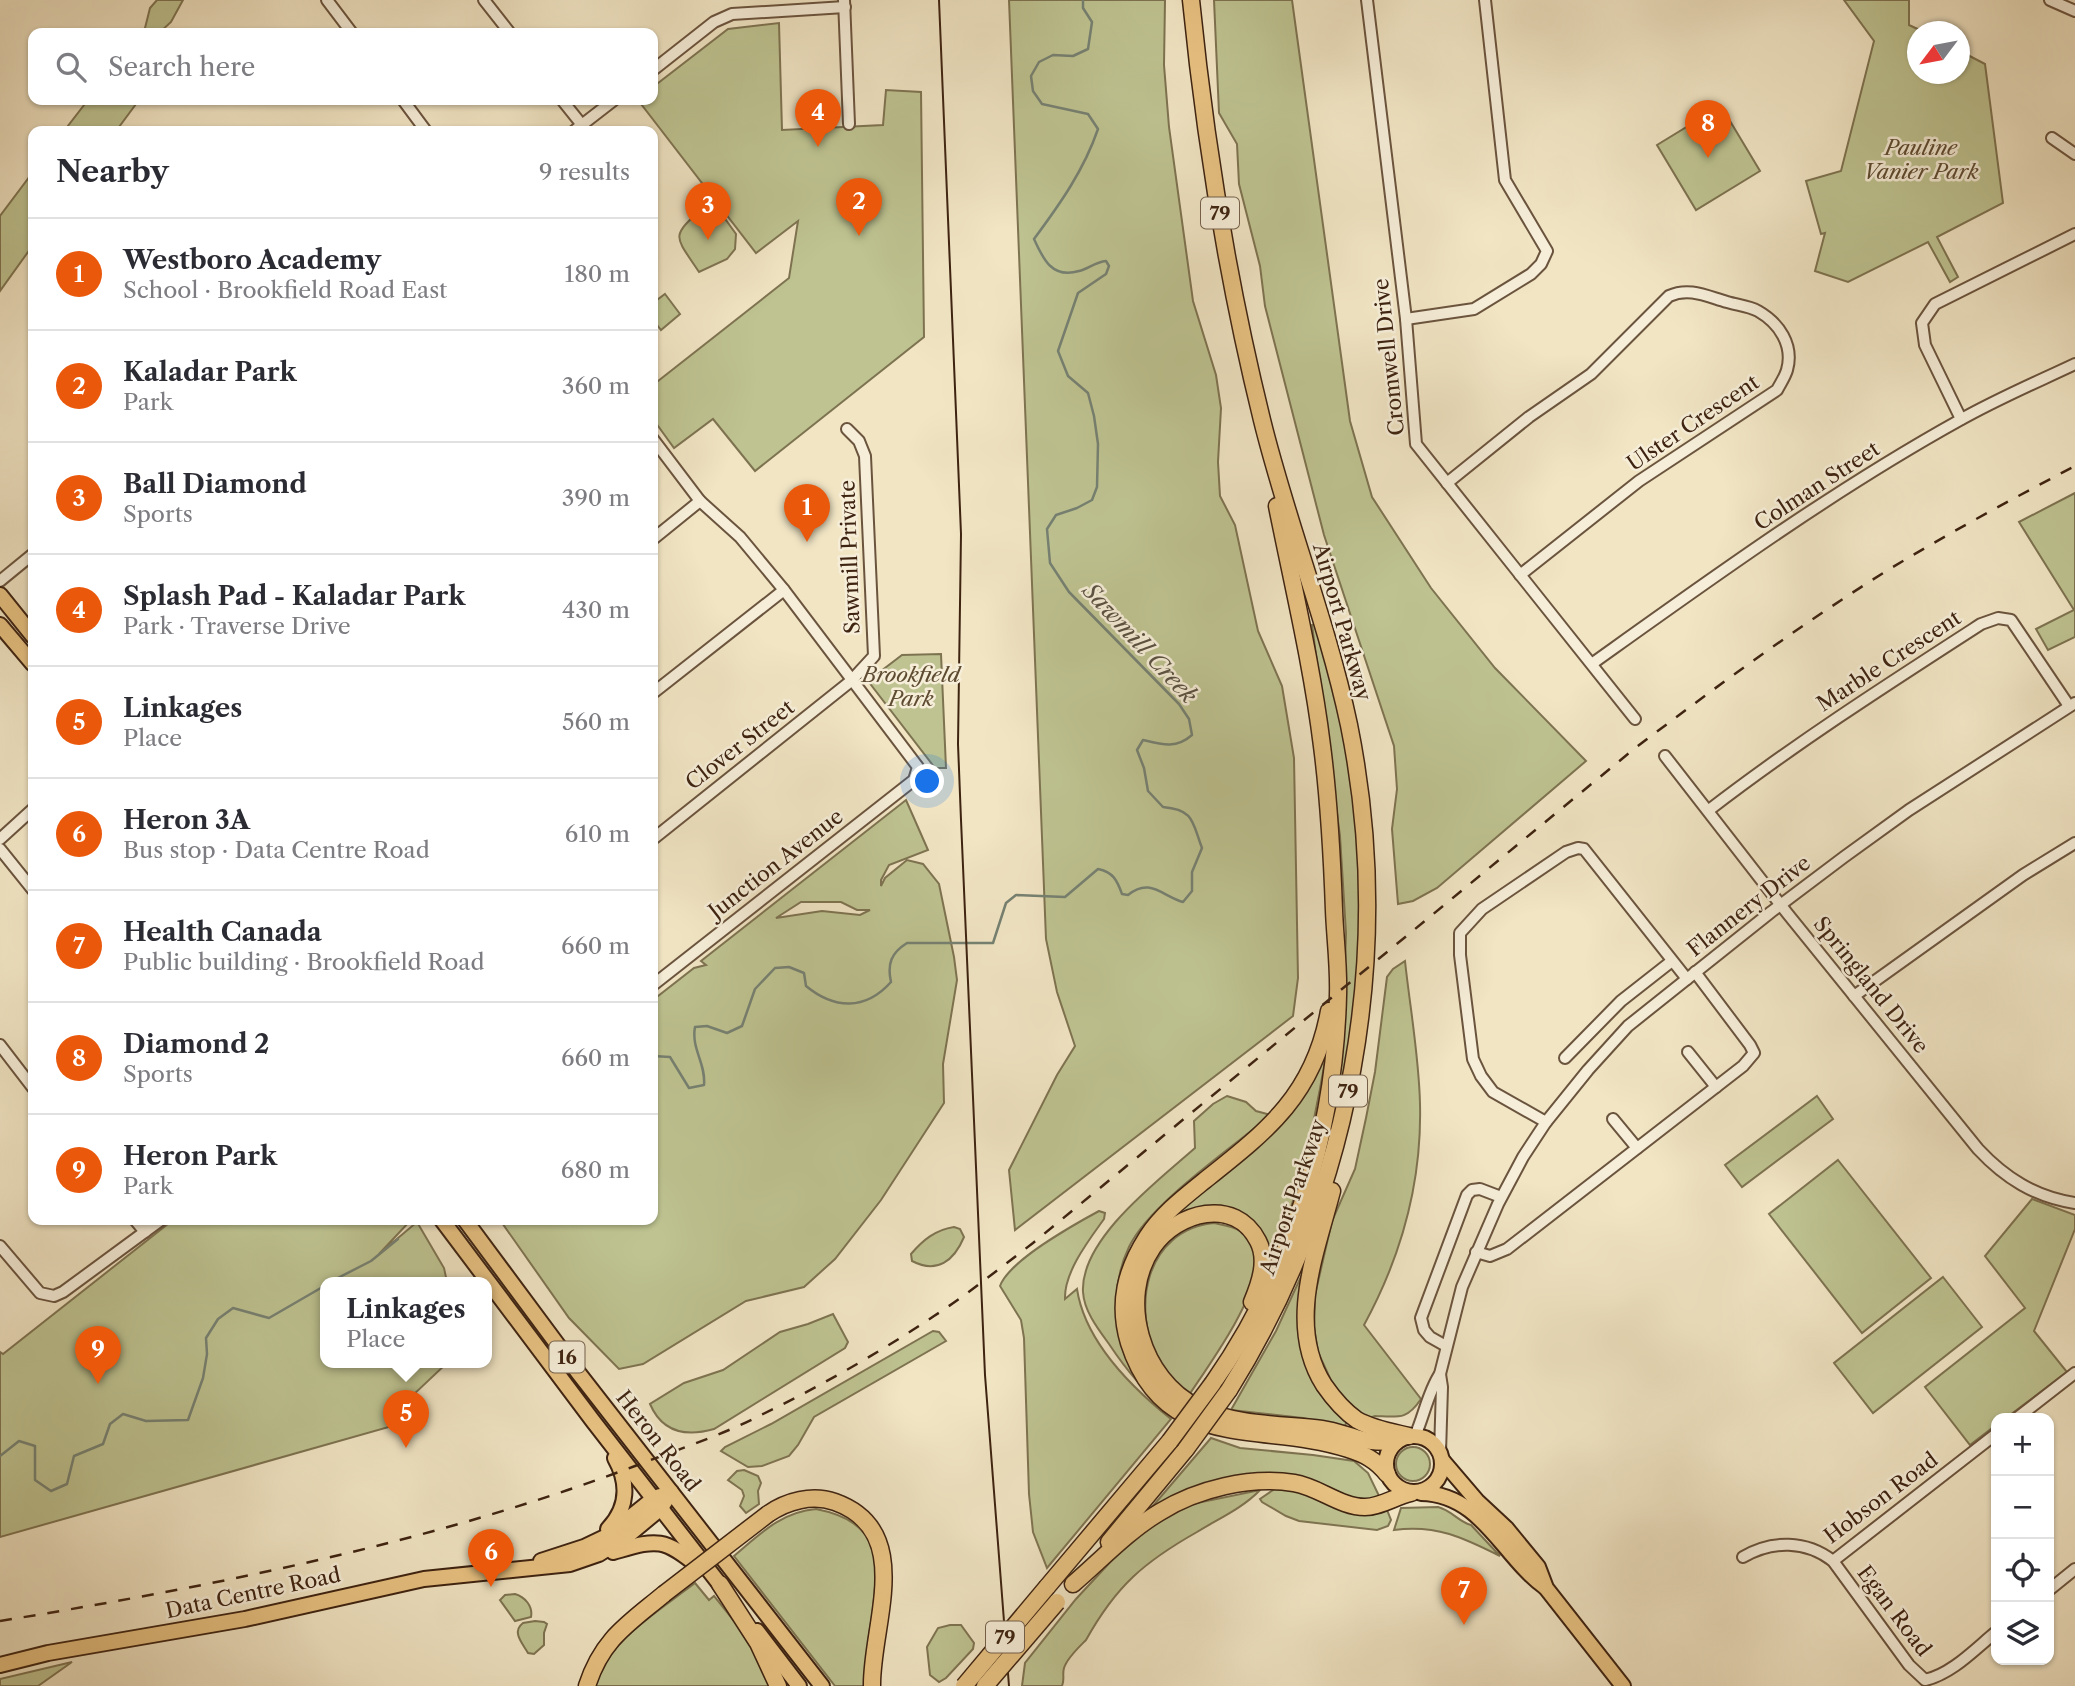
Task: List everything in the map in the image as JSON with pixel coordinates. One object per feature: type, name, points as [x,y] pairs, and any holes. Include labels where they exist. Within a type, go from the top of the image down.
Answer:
[{"type":"highway","name":"Airport Parkway","points":[[964,1686],[1170,1441],[1239,1345],[1269,1288],[1291,1236],[1312,1170],[1335,1045],[1338,997],[1332,835],[1322,745],[1308,653],[1224,241],[1209,148],[1191,0]]},
{"type":"highway","name":"Airport Parkway","points":[[985,1686],[1186,1449],[1229,1390],[1274,1310],[1310,1227],[1339,1132],[1356,1051],[1363,997],[1368,910],[1367,846],[1357,769],[1336,672],[1263,425]]},
{"type":"highway","points":[[1336,956],[1325,1029],[1301,1087],[1268,1128],[1177,1203],[1154,1227],[1126,1279],[1124,1312],[1130,1345],[1140,1367],[1160,1395],[1178,1410],[1216,1428],[1338,1446],[1371,1458],[1387,1474]]},
{"type":"highway","points":[[1356,1051],[1349,1115],[1306,1299],[1306,1335],[1316,1370],[1330,1394],[1345,1410],[1368,1425],[1406,1438]]},
{"type":"highway","points":[[1213,1383],[1253,1299],[1263,1262],[1262,1250],[1253,1232],[1236,1217],[1219,1213],[1199,1214],[1179,1223],[1153,1246],[1144,1265],[1138,1290],[1139,1329],[1149,1358],[1160,1377],[1185,1400],[1222,1418],[1326,1430],[1367,1440],[1406,1438]]},
{"type":"highway","points":[[1073,1584],[1159,1512],[1181,1501],[1217,1489],[1264,1482],[1292,1482],[1366,1507],[1415,1493]]},
{"type":"highway","points":[[587,1686],[595,1662],[626,1626],[768,1514],[798,1500],[830,1500],[860,1516],[875,1534],[882,1553],[884,1575],[872,1686]]},
{"type":"highway","points":[[720,1584],[758,1643],[778,1686]]},
{"type":"main road","points":[[0,595],[28,630]]},
{"type":"main road","points":[[0,625],[28,658]]},
{"type":"main road","name":"Heron Road","points":[[446,1225],[485,1277]]},
{"type":"main road","name":"Heron Road","points":[[469,1225],[534,1314],[822,1686]]},
{"type":"main road","name":"Heron Road","points":[[492,1287],[799,1686]]},
{"type":"main road","points":[[592,1550],[618,1517],[625,1494],[623,1476],[593,1421]]},
{"type":"main road","points":[[1546,1588],[1538,1567],[1506,1528],[1477,1502],[1427,1439],[1406,1438],[1386,1459],[1387,1474],[1396,1487],[1415,1493],[1439,1493],[1459,1502],[1503,1541],[1528,1575],[1546,1588],[1621,1685]]},
{"type":"main road","points":[[1415,1493],[1437,1481],[1441,1456]]},
{"type":"main road","name":"Data Centre Road","points":[[0,1665],[48,1653],[245,1619],[414,1581],[516,1569],[592,1550],[671,1492]]},
{"type":"main road","points":[[592,1550],[661,1543],[683,1553],[720,1584]]},
{"type":"street","points":[[327,0],[348,28]]},
{"type":"street","points":[[484,0],[506,28]]},
{"type":"street","name":"Cromwell Drive","points":[[1367,0],[1405,319],[1416,444],[1635,719]]},
{"type":"street","points":[[1405,319],[1474,309],[1531,274],[1541,264],[1547,251],[1505,180],[1485,0]]},
{"type":"street","points":[[2056,1],[2075,11]]},
{"type":"street","points":[[658,66],[714,22],[732,14],[845,4],[849,124]]},
{"type":"street","points":[[406,105],[422,126]]},
{"type":"street","points":[[565,105],[577,126]]},
{"type":"street","points":[[581,126],[608,105]]},
{"type":"street","points":[[2052,138],[2075,154]]},
{"type":"street","points":[[1961,419],[1925,345],[1922,323],[1935,304],[2075,234]]},
{"type":"street","name":"Ulster Crescent","points":[[1447,483],[1529,417],[1591,374],[1669,296],[1680,291],[1696,292],[1756,310],[1775,323],[1787,346],[1787,369],[1777,390],[1639,481],[1520,575]]},
{"type":"street","name":"Colman Street","points":[[1593,663],[1726,568],[1857,483],[1961,419],[2075,364]]},
{"type":"street","name":"Sawmill Private","points":[[847,429],[859,441],[865,456],[874,656],[851,681]]},
{"type":"street","points":[[658,445],[700,500],[740,537],[784,590],[851,681]]},
{"type":"street","points":[[658,535],[700,500]]},
{"type":"street","points":[[0,581],[28,558]]},
{"type":"street","points":[[658,689],[784,590]]},
{"type":"street","name":"Marble Crescent","points":[[1709,810],[1758,772],[1863,700],[1981,624],[1998,618],[2011,620],[2072,704]]},
{"type":"street","name":"Junction Avenue","points":[[658,979],[914,780],[917,764],[851,681]]},
{"type":"street","name":"Clover Street","points":[[658,835],[851,681]]},
{"type":"street","name":"Flannery Drive","points":[[1441,1456],[1440,1374],[1462,1287],[1501,1198],[1523,1157],[1546,1122],[1588,1070],[1628,1026],[1780,904],[1909,810],[2072,704]]},
{"type":"street","name":"Springland Drive","points":[[1665,756],[1780,904],[1995,1168],[2037,1194],[2075,1203]]},
{"type":"street","points":[[0,839],[28,815]]},
{"type":"street","points":[[1854,996],[2023,875],[2075,843]]},
{"type":"street","points":[[1476,1252],[1490,1256],[1507,1249],[1743,1066],[1754,1054],[1751,1045],[1691,975],[1672,961],[1584,849],[1578,848],[1566,852],[1482,909],[1460,933],[1460,956],[1473,1059],[1480,1076],[1493,1092],[1546,1122]]},
{"type":"street","points":[[0,849],[28,884]]},
{"type":"street","name":"Flannery Drive","points":[[1565,1058],[1621,1001],[1672,961]]},
{"type":"street","points":[[0,1045],[28,1081]]},
{"type":"street","points":[[1688,1052],[1716,1087]]},
{"type":"street","points":[[1613,1119],[1637,1148]]},
{"type":"street","points":[[1446,1346],[1430,1337],[1424,1330],[1421,1318],[1442,1259],[1466,1195],[1472,1190],[1480,1189],[1501,1198]]},
{"type":"street","points":[[139,1225],[145,1232]]},
{"type":"street","points":[[0,1246],[40,1293],[54,1296],[154,1225]]},
{"type":"street","points":[[2023,1413],[2075,1373]]},
{"type":"street","name":"Flannery Drive","points":[[1406,1438],[1425,1414],[1433,1384],[1440,1374]]},
{"type":"street","name":"Hobson Road","points":[[1743,1557],[1774,1545],[1798,1545],[1820,1551],[1833,1561],[1991,1438]]},
{"type":"street","name":"Egan Road","points":[[1833,1561],[1909,1665],[1925,1680],[1951,1668],[1991,1636]]},
{"type":"street","points":[[2054,1586],[2075,1569]]},
{"type":"green space","points":[[157,0],[183,0],[171,22],[164,28],[145,28],[150,8]]},
{"type":"green space","points":[[1009,0],[1165,0],[1164,65],[1169,127],[1193,301],[1216,375],[1221,408],[1218,462],[1220,496],[1235,525],[1258,631],[1282,686],[1294,758],[1298,978],[1293,1016],[1015,1230],[1009,1170],[1057,1075],[1075,1046],[1057,992],[1046,939]]},
{"type":"green space","points":[[1214,0],[1292,0],[1350,421],[1372,497],[1431,588],[1495,668],[1586,761],[1437,888],[1413,901],[1398,904],[1392,829],[1397,789],[1394,746],[1324,535],[1265,306],[1260,266],[1239,184],[1237,144],[1219,113]]},
{"type":"green space","name":"Pauline Vanier Park","points":[[1844,0],[1909,0],[1907,84],[1970,84],[1970,56],[1985,64],[2003,203],[1937,237],[1958,277],[1950,282],[1928,242],[1848,282],[1815,271],[1825,233],[1821,234],[1806,181],[1841,171],[1874,41]]},
{"type":"green space","points":[[779,23],[782,130],[883,125],[886,90],[921,92],[924,337],[755,471],[713,419],[674,448],[658,426],[658,381],[789,278],[798,221],[756,253],[642,105],[658,105],[658,83],[728,29]]},
{"type":"green space","points":[[84,105],[135,105],[120,126],[68,126]]},
{"type":"green space","points":[[1721,106],[1760,171],[1696,210],[1657,145]]},
{"type":"green space","points":[[28,179],[28,252],[0,291],[0,216]]},
{"type":"green space","points":[[704,206],[723,216],[736,234],[735,249],[727,259],[699,272],[684,250],[679,236],[686,224]]},
{"type":"green space","points":[[665,294],[680,314],[661,330],[658,326],[658,299]]},
{"type":"green space","points":[[2075,493],[2075,637],[2048,650],[2036,629],[2074,610],[2019,522]]},
{"type":"green space","points":[[1316,624],[1346,738],[1358,817],[1361,964],[1350,1058],[1318,1187],[1344,995],[1346,933],[1340,836],[1312,625]]},
{"type":"green space","name":"Brookfield Park","points":[[941,654],[946,768],[935,768],[868,681],[902,655]]},
{"type":"green space","points":[[906,800],[928,850],[889,865],[881,880],[881,886],[885,878],[907,860],[923,864],[939,884],[957,980],[943,1064],[944,1103],[881,1200],[835,1259],[804,1287],[746,1301],[643,1364],[619,1369],[569,1318],[504,1225],[658,1225],[658,996],[694,968],[706,965],[701,961]],"holes":[[[801,902],[841,902],[857,910],[870,910],[860,915],[822,911],[776,918]]]},
{"type":"green space","points":[[1405,961],[1419,1086],[1420,1133],[1417,1162],[1399,1246],[1364,1325],[1421,1399],[1407,1414],[1396,1417],[1375,1416],[1371,1421],[1351,1409],[1334,1387],[1318,1352],[1314,1327],[1315,1295],[1332,1221],[1355,1169],[1375,1072],[1387,977]]},
{"type":"green space","points":[[1322,1060],[1325,1061],[1304,1163],[1271,1263],[1224,1209],[1155,1231],[1189,1200]]},
{"type":"green space","points":[[1227,1096],[1246,1102],[1256,1111],[1271,1115],[1193,1177],[1154,1213],[1129,1247],[1120,1272],[1116,1312],[1124,1352],[1137,1374],[1165,1408],[1134,1378],[1092,1320],[1084,1299],[1085,1272],[1094,1252],[1124,1212],[1195,1148],[1194,1121]]},
{"type":"green space","points":[[1817,1096],[1833,1119],[1742,1187],[1725,1165]]},
{"type":"green space","points":[[1838,1160],[1931,1278],[1862,1333],[1769,1214]]},
{"type":"green space","points":[[2032,1199],[2075,1215],[2075,1229],[2034,1331],[2067,1372],[2013,1413],[1991,1413],[1991,1429],[1970,1445],[1925,1387],[2025,1308],[1985,1256]]},
{"type":"green space","points":[[1099,1211],[1105,1213],[1104,1219],[1073,1267],[1065,1299],[1077,1289],[1089,1327],[1112,1362],[1141,1393],[1171,1419],[1047,1568],[1033,1532],[1029,1494],[1024,1338],[1021,1320],[1000,1286],[1006,1276],[1029,1255]]},
{"type":"green space","points":[[1214,1223],[1234,1228],[1244,1234],[1256,1255],[1257,1264],[1240,1314],[1189,1395],[1160,1363],[1146,1320],[1146,1297],[1150,1276],[1159,1256],[1172,1240],[1191,1229]]},
{"type":"green space","points":[[167,1225],[406,1225],[379,1254],[413,1225],[419,1225],[444,1268],[446,1277],[320,1277],[320,1368],[442,1368],[413,1395],[396,1425],[0,1537],[0,1352],[3,1354]]},
{"type":"green space","points":[[954,1227],[960,1229],[964,1237],[950,1259],[929,1266],[912,1261],[911,1254],[925,1240],[935,1233]]},
{"type":"green space","points":[[1305,1268],[1299,1330],[1348,1419],[1344,1428],[1303,1418],[1231,1410],[1276,1331]]},
{"type":"green space","points":[[1943,1277],[1982,1327],[1873,1413],[1834,1363]]},
{"type":"green space","points":[[833,1314],[848,1342],[845,1348],[714,1429],[694,1432],[676,1430],[661,1421],[650,1404],[684,1383],[723,1370],[780,1332]]},
{"type":"green space","points":[[933,1331],[939,1332],[946,1341],[814,1417],[789,1456],[762,1466],[748,1467],[721,1451],[725,1447],[771,1424]]},
{"type":"green space","points":[[1211,1438],[1240,1448],[1354,1461],[1368,1473],[1381,1500],[1359,1502],[1292,1477],[1155,1510],[1152,1507]]},
{"type":"green space","points":[[1413,1447],[1425,1452],[1430,1464],[1425,1476],[1413,1481],[1401,1476],[1396,1464],[1401,1452]]},
{"type":"green space","points":[[744,1470],[758,1476],[761,1483],[758,1491],[759,1504],[746,1513],[740,1506],[744,1496],[742,1490],[728,1480],[737,1471]]},
{"type":"green space","points":[[1276,1488],[1305,1493],[1361,1515],[1387,1510],[1391,1520],[1388,1526],[1377,1530],[1299,1521],[1262,1502],[1260,1499]]},
{"type":"green space","points":[[1260,1490],[1238,1508],[1178,1543],[1133,1577],[1120,1590],[1086,1640],[1068,1660],[1062,1686],[1022,1686],[1025,1663],[1076,1599],[1137,1537],[1163,1518],[1192,1504]]},
{"type":"green space","points":[[1438,1507],[1471,1525],[1500,1556],[1462,1538],[1437,1531],[1394,1530],[1401,1508]]},
{"type":"green space","points":[[816,1509],[854,1523],[865,1534],[871,1546],[875,1577],[865,1686],[835,1686],[734,1556],[782,1519]]},
{"type":"green space","points":[[695,1583],[709,1600],[714,1596],[753,1645],[770,1686],[592,1686],[611,1654],[636,1628]]},
{"type":"green space","points":[[515,1594],[528,1602],[531,1617],[515,1621],[500,1600],[505,1595]]},
{"type":"green space","points":[[535,1621],[547,1624],[544,1645],[534,1654],[528,1653],[519,1638],[518,1630],[523,1623]]},
{"type":"green space","points":[[961,1625],[974,1643],[973,1649],[939,1682],[930,1675],[927,1647],[938,1628]]},
{"type":"green space","points":[[72,1662],[38,1686],[0,1686],[0,1679]]},
{"type":"waterway","name":"Sawmill Creek","points":[[658,1056],[670,1057],[689,1088],[704,1085],[695,1042],[695,1027],[707,1026],[727,1033],[742,1026],[755,989],[775,968],[789,967],[804,973],[806,986],[827,999],[849,1004],[860,1002],[871,998],[891,982],[891,960],[907,943],[993,943],[1006,903],[1016,895],[1065,897],[1098,869],[1114,877],[1122,894],[1128,895],[1136,890],[1150,888],[1183,902],[1192,891],[1192,872],[1202,848],[1194,824],[1187,814],[1163,807],[1148,791],[1137,750],[1143,740],[1169,745],[1186,739],[1192,735],[1189,719],[1179,704],[1069,592],[1050,563],[1047,529],[1056,515],[1092,500],[1097,487],[1098,444],[1088,393],[1068,376],[1058,351],[1078,293],[1106,274],[1109,266],[1106,261],[1070,273],[1055,270],[1045,260],[1034,239],[1078,173],[1098,129],[1088,114],[1042,104],[1033,91],[1031,76],[1039,62],[1053,55],[1073,56],[1088,49],[1092,22],[1083,8],[1083,0]]},
{"type":"waterway","name":"Sawmill Creek","points":[[340,1277],[371,1261],[398,1239]]},
{"type":"waterway","name":"Sawmill Creek","points":[[0,1456],[19,1441],[35,1446],[35,1480],[51,1491],[67,1484],[74,1456],[103,1444],[110,1424],[123,1414],[146,1421],[188,1420],[203,1378],[207,1354],[206,1338],[218,1319],[233,1308],[269,1318],[320,1288]]},
{"type":"tram line","points":[[939,0],[961,534],[958,744],[961,820],[985,1375],[1009,1686]]},
{"type":"railway","points":[[0,1621],[242,1577],[401,1540],[480,1518],[635,1466],[713,1436],[759,1416],[826,1381],[947,1308],[1033,1243],[1634,749],[1728,679],[1888,570],[2075,466]]},
{"type":"place","name":"Splash Pad - Kaladar Park","points":[[818,147]]},
{"type":"place","name":"Diamond 2","points":[[1708,158]]},
{"type":"place","name":"Kaladar Park","points":[[859,236]]},
{"type":"place","name":"Ball Diamond","points":[[708,240]]},
{"type":"place","name":"Westboro Academy","points":[[807,542]]},
{"type":"place","name":"Heron Park","points":[[98,1384]]},
{"type":"place","name":"Linkages","points":[[406,1448]]},
{"type":"place","name":"Heron 3A","points":[[491,1587]]},
{"type":"place","name":"Health Canada","points":[[1464,1625]]}]
